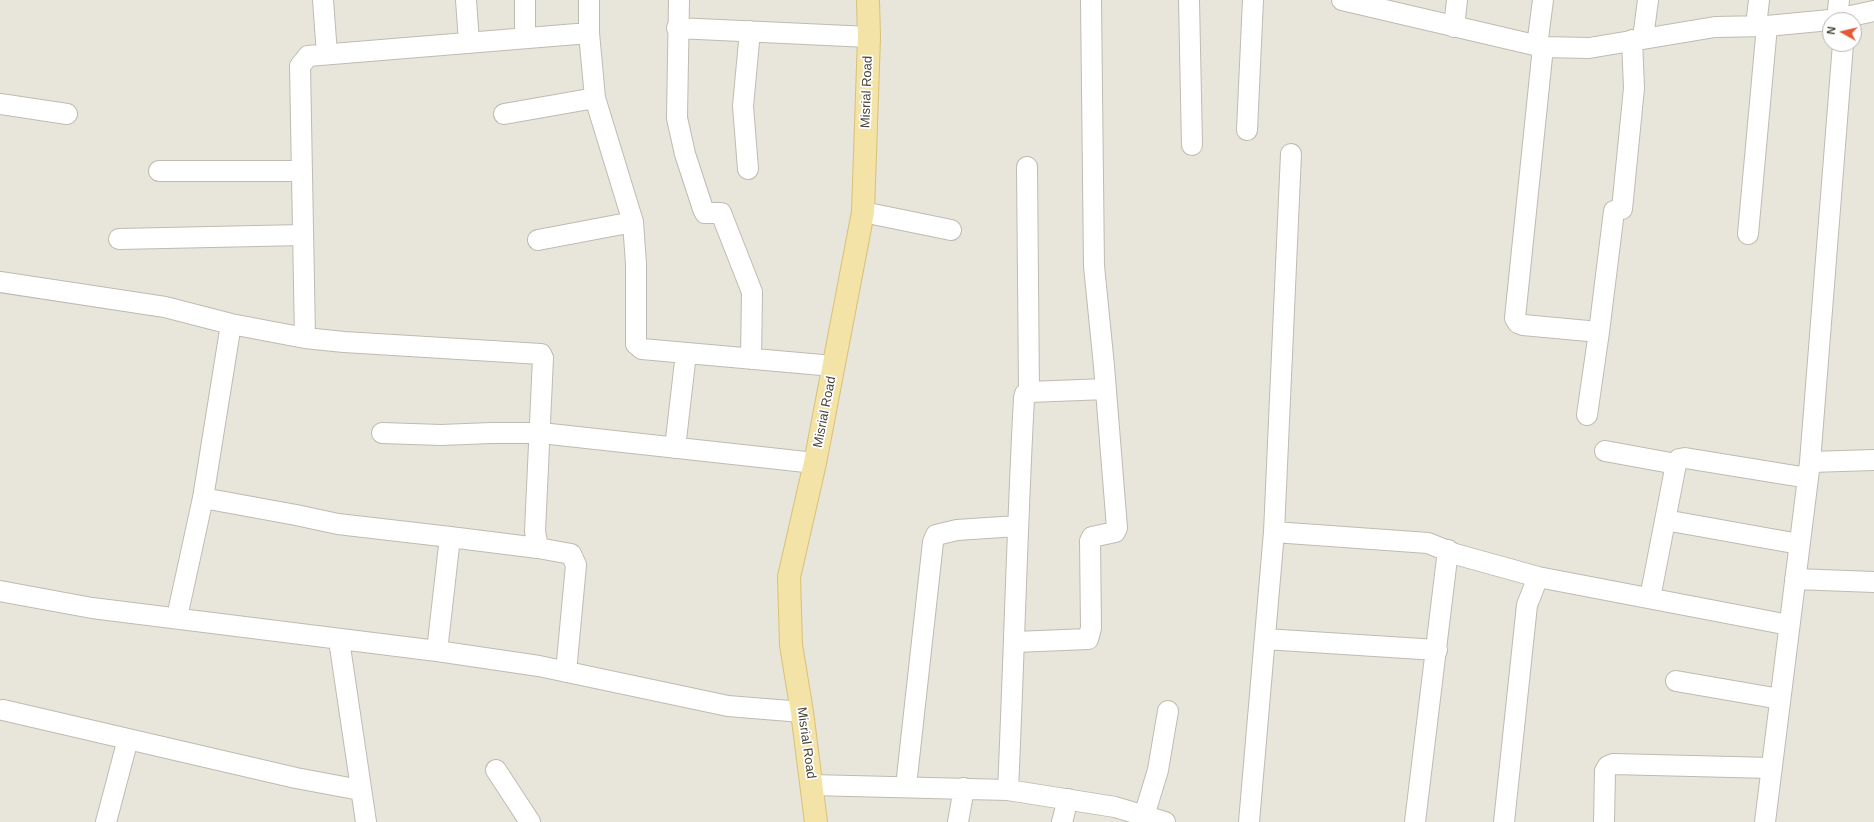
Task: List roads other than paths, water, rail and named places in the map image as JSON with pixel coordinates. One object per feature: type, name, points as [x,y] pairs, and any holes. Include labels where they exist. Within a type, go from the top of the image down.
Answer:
[{"type":"main road","name":"Misrial Road","points":[[816,822],[802,712],[791,645],[789,577],[815,462],[864,212],[869,37],[868,0]]},
{"type":"street","points":[[323,0],[327,54]]},
{"type":"street","points":[[466,0],[469,42]]},
{"type":"street","points":[[524,37],[525,0]]},
{"type":"street","points":[[589,0],[589,33],[595,98],[633,222],[636,264],[636,344],[642,349],[833,366]]},
{"type":"street","points":[[679,0],[677,118],[686,154],[703,209],[705,213],[709,214],[721,213],[724,218],[752,292],[751,359]]},
{"type":"street","points":[[1014,642],[1087,640],[1089,636],[1090,541],[1092,538],[1115,532],[1117,528],[1094,266],[1091,0]]},
{"type":"street","points":[[1189,0],[1192,145]]},
{"type":"street","points":[[1247,130],[1253,0]]},
{"type":"street","points":[[1342,0],[1382,4],[1454,27],[1540,47],[1589,48],[1715,27],[1761,26],[1822,18]]},
{"type":"street","points":[[1454,27],[1458,0]]},
{"type":"street","points":[[1543,0],[1515,318],[1518,323],[1523,325],[1599,332]]},
{"type":"street","points":[[1587,416],[1618,210],[1634,88],[1638,39],[1648,0]]},
{"type":"street","points":[[1748,234],[1761,26],[1759,0]]},
{"type":"street","points":[[1862,13],[1874,11]]},
{"type":"street","points":[[678,28],[869,37]]},
{"type":"street","points":[[748,169],[743,106],[750,32]]},
{"type":"street","points":[[304,338],[300,66],[308,56],[524,37],[589,33]]},
{"type":"street","points":[[1765,822],[1809,470],[1842,52]]},
{"type":"street","points":[[504,114],[595,98]]},
{"type":"street","points":[[0,104],[66,114]]},
{"type":"street","points":[[1249,822],[1274,532],[1291,154]]},
{"type":"street","points":[[1008,790],[1017,526],[1024,398],[1029,392],[1027,167]]},
{"type":"street","points":[[159,171],[302,171]]},
{"type":"street","points":[[864,212],[951,230]]},
{"type":"street","points":[[538,240],[633,222]]},
{"type":"street","points":[[119,238],[303,235]]},
{"type":"street","points":[[0,282],[78,292],[165,307],[231,324],[304,338],[344,342],[541,354],[543,358],[541,433],[535,531],[538,548]]},
{"type":"street","points":[[177,617],[204,498],[231,324]]},
{"type":"street","points":[[675,448],[686,353]]},
{"type":"street","points":[[1029,392],[1106,389]]},
{"type":"street","points":[[382,433],[441,435],[541,433],[815,462]]},
{"type":"street","points":[[1605,451],[1676,464]]},
{"type":"street","points":[[1650,598],[1676,464],[1679,459],[1685,458],[1809,470],[1874,460]]},
{"type":"street","points":[[204,498],[296,514],[338,524],[538,548],[571,554],[576,565],[566,672]]},
{"type":"street","points":[[1665,520],[1799,544]]},
{"type":"street","points":[[906,786],[933,542],[936,535],[957,530],[1017,526]]},
{"type":"street","points":[[1274,532],[1428,543],[1455,554],[1538,577],[1789,625]]},
{"type":"street","points":[[437,651],[450,537]]},
{"type":"street","points":[[1415,822],[1448,550]]},
{"type":"street","points":[[1504,822],[1527,605],[1538,577]]},
{"type":"street","points":[[1795,579],[1874,582]]},
{"type":"street","points":[[0,591],[92,608],[177,617],[339,640],[437,651],[566,672],[728,706],[802,712]]},
{"type":"street","points":[[1265,639],[1436,650]]},
{"type":"street","points":[[339,640],[360,790],[366,822]]},
{"type":"street","points":[[1676,681],[1780,699]]},
{"type":"street","points":[[3,710],[296,778],[360,790]]},
{"type":"street","points":[[1134,816],[1158,770],[1168,711]]},
{"type":"street","points":[[106,822],[128,739]]},
{"type":"street","points":[[1604,822],[1605,771],[1608,766],[1613,764],[1772,768]]},
{"type":"street","points":[[496,770],[530,822]]},
{"type":"street","points":[[812,785],[906,786],[1008,790],[1115,807],[1134,816],[1165,822]]},
{"type":"street","points":[[958,822],[964,788]]},
{"type":"street","points":[[1062,822],[1068,799]]}]
